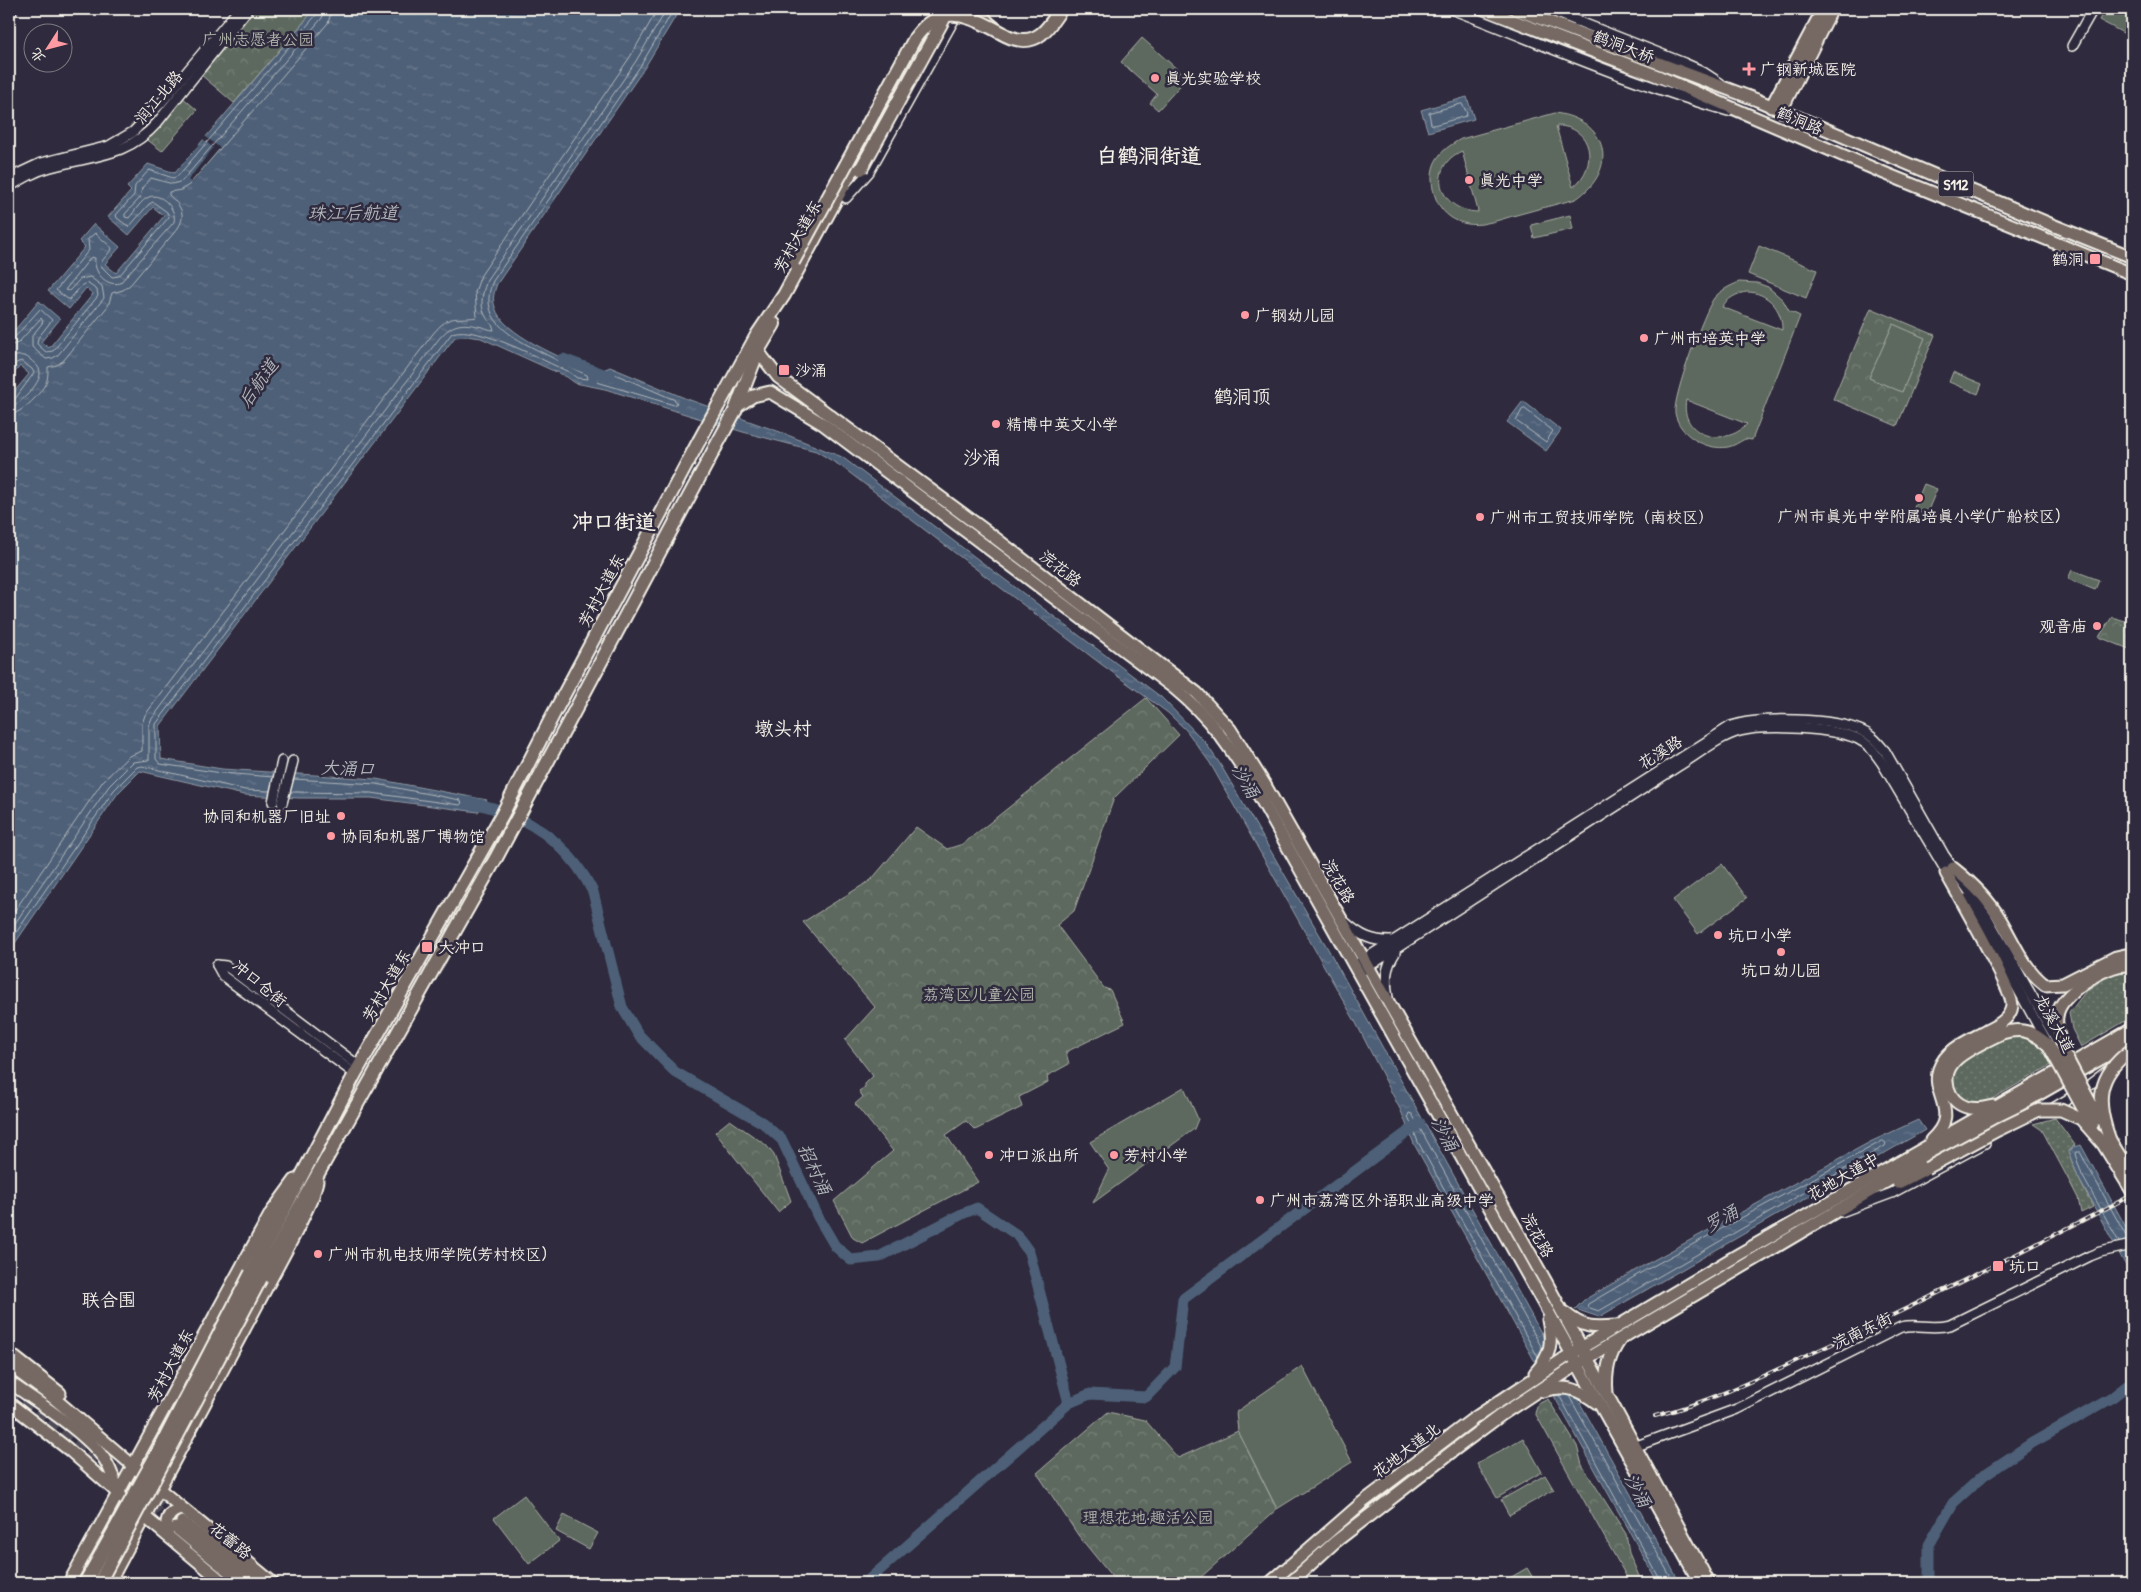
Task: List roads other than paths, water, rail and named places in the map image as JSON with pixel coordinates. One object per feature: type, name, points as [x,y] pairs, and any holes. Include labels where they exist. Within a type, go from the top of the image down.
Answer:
[{"type":"highway","name":"芳村大道东","points":[[99,1583],[256,1275],[306,1167],[357,1070],[504,812],[556,709],[699,441],[757,335],[793,278],[939,9]]},
{"type":"highway","name":"芳村大道东","points":[[85,1583],[256,1275],[318,1174],[517,818],[737,409],[758,351],[846,198],[949,9]]},
{"type":"highway","points":[[977,9],[985,19],[1004,34]]},
{"type":"highway","points":[[757,335],[793,262],[915,38],[925,26],[937,17],[956,13],[970,16],[1004,34],[1022,40],[1036,37],[1061,9]]},
{"type":"main road","name":"鹤洞大桥","points":[[1483,9],[1531,21],[1735,93]]},
{"type":"main road","name":"鹤洞大桥","points":[[1515,9],[1531,21],[1752,117]]},
{"type":"main road","points":[[1776,109],[1823,9]]},
{"type":"main road","points":[[1776,109],[1832,9]]},
{"type":"main road","name":"鹤洞路","points":[[1735,93],[2132,257]]},
{"type":"main road","name":"鹤洞路","points":[[1752,117],[2132,274]]},
{"type":"main road","name":"浣花路","points":[[758,351],[774,372],[796,390],[984,529],[1197,693],[1230,728],[1246,752],[1367,963],[1563,1312],[1571,1331]]},
{"type":"main road","points":[[789,403],[786,395],[792,389],[796,390]]},
{"type":"main road","name":"浣花路","points":[[737,409],[753,396],[769,392],[824,424],[1193,704],[1212,723],[1236,756],[1543,1302],[1551,1321]]},
{"type":"main road","points":[[1950,871],[1974,884],[2000,917],[2028,969],[2045,985],[2056,986],[2071,981],[2116,957],[2132,956]]},
{"type":"main road","points":[[1950,871],[2013,1004],[2010,1014],[2001,1023],[1960,1046],[1947,1056],[1938,1073],[1947,1098],[1960,1104],[1973,1108],[1989,1107],[2007,1102]]},
{"type":"main road","points":[[2064,1053],[2056,1023],[2058,1009],[2070,993],[2113,966],[2121,964],[2132,966]]},
{"type":"main road","points":[[1924,1147],[1937,1135],[1944,1122],[1947,1074],[1953,1062],[2002,1032],[2023,1030],[2038,1036],[2050,1046]]},
{"type":"main road","points":[[2107,1142],[2100,1102],[2103,1085],[2131,1040]]},
{"type":"main road","name":"花地大道中","points":[[1582,1362],[1620,1331],[1924,1147],[2007,1102],[2131,1040]]},
{"type":"main road","name":"花地大道中","points":[[1576,1351],[1620,1331],[1818,1224],[1913,1166],[2131,1040]]},
{"type":"main road","name":"龙溪大道","points":[[2050,1046],[2107,1142],[2132,1176]]},
{"type":"main road","name":"龙溪大道","points":[[2064,1053],[2132,1191]]},
{"type":"main road","points":[[1818,1224],[2039,1110],[2061,1110],[2081,1119],[2107,1142]]},
{"type":"main road","name":"芳村大道东","points":[[69,1583],[271,1213],[306,1167]]},
{"type":"main road","name":"芳村大道东","points":[[109,1583],[305,1214],[318,1174]]},
{"type":"main road","points":[[1528,1382],[1544,1362],[1550,1349],[1552,1338],[1551,1321],[1571,1331],[1587,1326],[1620,1331],[1610,1354],[1599,1403]]},
{"type":"main road","points":[[1571,1331],[1576,1351],[1599,1403],[1700,1583]]},
{"type":"main road","name":"花地大道北","points":[[1270,1583],[1348,1514],[1473,1419],[1576,1351]]},
{"type":"main road","points":[[9,1352],[87,1416],[112,1448]]},
{"type":"main road","points":[[1582,1362],[1599,1403],[1634,1447],[1709,1583]]},
{"type":"main road","name":"花地大道北","points":[[1290,1583],[1362,1521],[1454,1450],[1582,1362]]},
{"type":"main road","points":[[9,1365],[40,1387],[182,1509],[273,1583]]},
{"type":"main road","points":[[9,1382],[62,1420],[100,1453],[109,1467],[117,1493]]},
{"type":"main road","points":[[1535,1393],[1557,1387],[1574,1389],[1599,1403]]},
{"type":"main road","points":[[9,1402],[68,1449],[145,1517],[176,1529],[224,1583]]},
{"type":"main road","points":[[9,1411],[65,1453],[111,1492],[117,1493]]},
{"type":"main road","points":[[162,1414],[190,1429]]},
{"type":"main road","points":[[176,1529],[166,1526],[167,1518],[176,1510],[182,1509]]},
{"type":"main road","name":"花蕾路","points":[[176,1529],[243,1583]]},
{"type":"main road","name":"花蕾路","points":[[176,1529],[258,1583]]},
{"type":"street","points":[[9,14],[13,9]]},
{"type":"street","name":"润江北路","points":[[9,178],[41,163],[109,146],[133,132],[164,98],[238,9]]},
{"type":"street","name":"润江北路","points":[[9,187],[43,170],[113,153],[141,139],[162,117],[248,9]]},
{"type":"street","name":"芳村大道东","points":[[928,30],[933,9]]},
{"type":"street","name":"芳村大道东","points":[[846,198],[869,172],[960,9]]},
{"type":"street","name":"鹤洞路","points":[[1451,9],[1681,97],[1752,117]]},
{"type":"street","name":"鹤洞路","points":[[1547,9],[1684,62],[1735,93]]},
{"type":"street","points":[[2072,46],[2092,9]]},
{"type":"street","name":"花溪路","points":[[1356,969],[1396,945],[1719,732],[1736,724],[1756,720],[1807,721],[1856,728],[1876,740],[1892,762],[1950,871]]},
{"type":"street","points":[[282,761],[278,802],[293,761]]},
{"type":"street","name":"龙溪大道","points":[[1950,871],[1978,902],[2050,1046]]},
{"type":"street","points":[[1342,920],[1361,935],[1396,945],[1386,968],[1386,986],[1389,1003]]},
{"type":"street","name":"龙溪大道","points":[[2005,956],[2064,1053]]},
{"type":"street","name":"冲口仓街","points":[[217,965],[226,966],[357,1070],[223,976],[217,965]]},
{"type":"street","points":[[1839,1213],[1892,1193],[2080,1092],[2131,1040]]},
{"type":"street","name":"浣南东街","points":[[1634,1447],[1727,1413],[1901,1327],[1908,1325],[1938,1328],[1950,1325],[2090,1256],[2110,1249],[2132,1245]]},
{"type":"water","name":"珠江后航道","points":[[315,9],[680,9],[645,67],[497,284],[494,301],[500,317],[521,336],[587,370],[596,373],[610,367],[687,399],[780,432],[842,457],[1161,697],[1205,742],[1220,764],[1328,949],[1680,1583],[1658,1583],[1414,1144],[1401,1111],[1356,1023],[1210,763],[1186,730],[1168,713],[842,467],[816,451],[743,432],[605,389],[575,383],[567,377],[481,338],[455,337],[160,726],[161,759],[222,769],[376,779],[487,800],[478,812],[371,798],[299,798],[244,795],[140,771],[118,793],[9,952],[9,398],[29,374],[20,366],[9,380],[9,337],[39,301],[60,319],[41,342],[49,348],[93,294],[86,288],[69,309],[48,291],[85,247],[79,241],[94,224],[120,247],[105,264],[116,273],[164,216],[153,207],[129,235],[108,217],[131,191],[127,187],[148,164],[175,173]]},
{"type":"water","points":[[1467,97],[1474,119],[1428,132],[1421,110]]},
{"type":"water","points":[[1523,401],[1561,430],[1546,451],[1507,422]]},
{"type":"water","points":[[1918,1120],[1925,1130],[1599,1317],[1575,1309],[1584,1300],[1641,1267],[1870,1142]]},
{"type":"water","points":[[2081,1145],[2132,1238],[2132,1277],[2078,1177],[2068,1151],[2073,1147]]},
{"type":"waterway","name":"沙涌","points":[[563,359],[611,377]]},
{"type":"waterway","name":"招村涌","points":[[469,802],[489,807],[526,822],[542,832],[571,858],[593,892],[622,1007],[638,1034],[675,1072],[763,1123],[782,1140],[818,1217],[835,1246],[851,1260],[879,1257],[977,1208],[1017,1235],[1029,1252],[1069,1403]]},
{"type":"waterway","points":[[865,1583],[1069,1403],[1090,1394],[1146,1397],[1175,1367],[1183,1299],[1420,1123]]},
{"type":"waterway","points":[[1929,1583],[1929,1545],[1953,1503],[1984,1475],[2032,1443],[2110,1399],[2132,1382]]},
{"type":"tunnel","points":[[9,1392],[70,1438],[174,1526]]},
{"type":"tunnel","points":[[103,1455],[182,1522]]},
{"type":"railway","points":[[1655,1416],[1700,1402],[1787,1365],[1944,1290],[2132,1195]]},
{"type":"place","name":"广钢新城医院","points":[[1749,69]]},
{"type":"place","name":"真光实验学校","points":[[1155,78]]},
{"type":"place","name":"真光中学","points":[[1469,180]]},
{"type":"place","name":"鹤洞","points":[[2095,259]]},
{"type":"place","name":"广钢幼儿园","points":[[1245,315]]},
{"type":"place","name":"广州市培英中学","points":[[1644,338]]},
{"type":"place","name":"沙涌","points":[[784,370]]},
{"type":"place","name":"精博中英文小学","points":[[996,424]]},
{"type":"place","name":"广州市真光中学附属培真小学(广船校区)","points":[[1919,498]]},
{"type":"place","name":"广州市工贸技师学院（南校区）","points":[[1480,517]]},
{"type":"place","name":"观音庙","points":[[2097,626]]},
{"type":"place","name":"协同和机器厂旧址","points":[[341,816]]},
{"type":"place","name":"协同和机器厂博物馆","points":[[331,836]]},
{"type":"place","name":"坑口小学","points":[[1718,935]]},
{"type":"place","name":"大冲口","points":[[427,947]]},
{"type":"place","name":"坑口幼儿园","points":[[1781,952]]},
{"type":"place","name":"冲口派出所","points":[[989,1155]]},
{"type":"place","name":"芳村小学","points":[[1114,1155]]},
{"type":"place","name":"广州市荔湾区外语职业高级中学","points":[[1260,1200]]},
{"type":"place","name":"广州市机电技师学院(芳村校区)","points":[[318,1254]]},
{"type":"place","name":"坑口","points":[[1998,1266]]},
{"type":"district","name":"白鹤洞街道","points":[[1149,155]]},
{"type":"district","name":"鹤洞顶","points":[[1242,396]]},
{"type":"district","name":"沙涌","points":[[982,457]]},
{"type":"district","name":"冲口街道","points":[[614,521]]},
{"type":"district","name":"墩头村","points":[[783,728]]},
{"type":"district","name":"联合围","points":[[109,1299]]},
{"type":"park label","name":"广州志愿者公园","points":[[258,39]]},
{"type":"park label","name":"荔湾区儿童公园","points":[[979,994]]},
{"type":"park label","name":"理想花地·趣活公园","points":[[1148,1517]]},
{"type":"water label","name":"后航道","points":[[258,383]]},
{"type":"water label","name":"大涌口","points":[[348,768]]},
{"type":"water label","name":"罗涌","points":[[1721,1218]]}]
